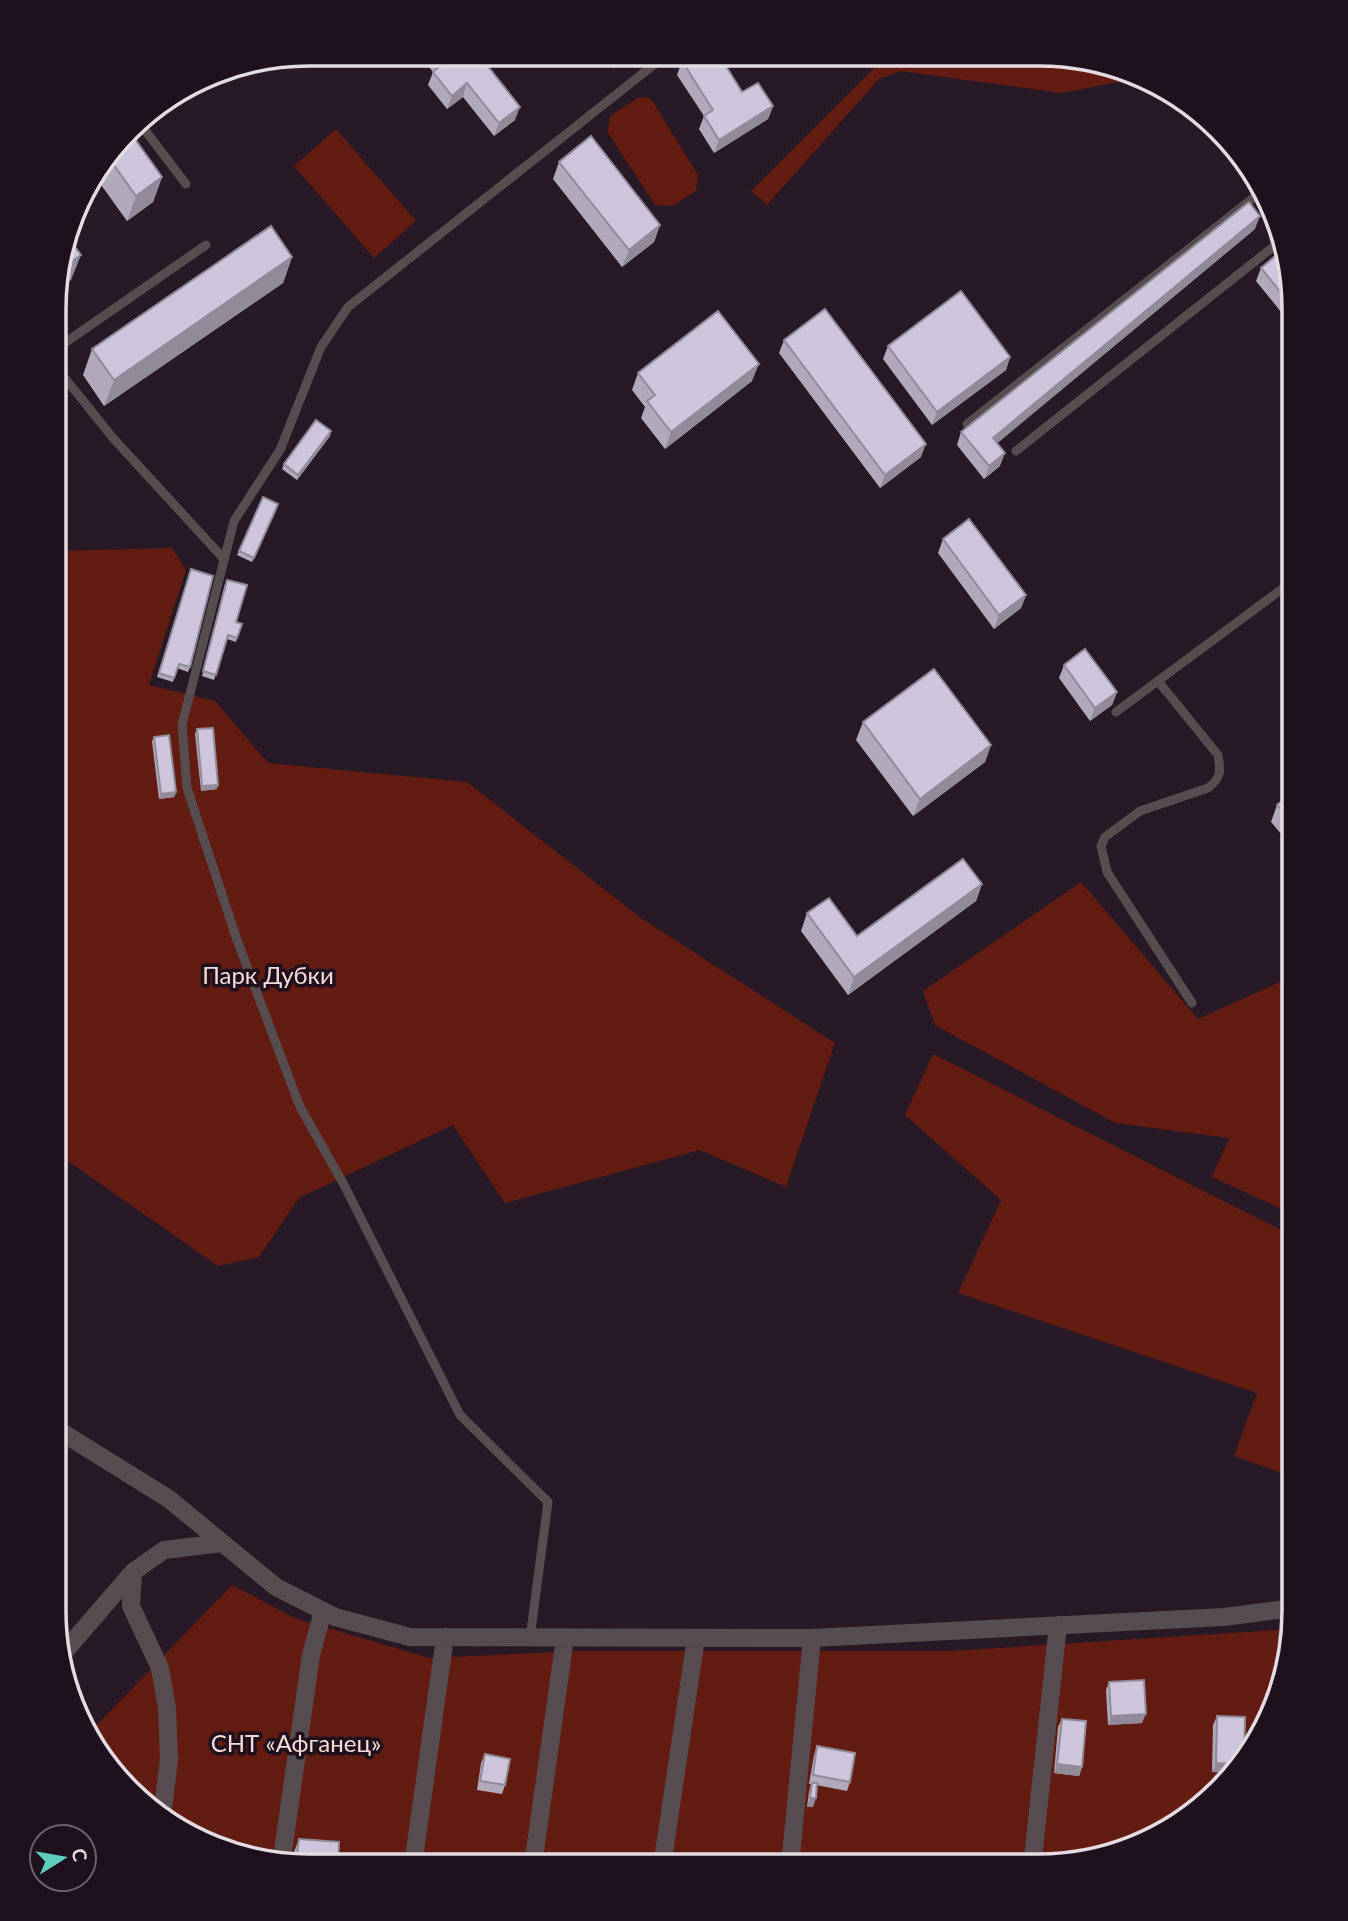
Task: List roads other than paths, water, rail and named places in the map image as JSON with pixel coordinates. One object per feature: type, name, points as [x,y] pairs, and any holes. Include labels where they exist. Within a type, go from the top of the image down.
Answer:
[{"type":"street","points":[[66,1435],[169,1499],[276,1587],[323,1611],[410,1637],[811,1638],[1224,1617],[1281,1609]]},
{"type":"street","points":[[69,1646],[133,1572],[163,1550],[222,1543]]},
{"type":"street","points":[[133,1572],[131,1606],[160,1668],[167,1709],[169,1759],[163,1805]]},
{"type":"street","points":[[283,1852],[311,1655],[323,1611]]},
{"type":"street","points":[[1033,1854],[1058,1625]]},
{"type":"street","points":[[415,1854],[445,1637]]},
{"type":"street","points":[[535,1854],[565,1638]]},
{"type":"street","points":[[664,1854],[696,1638]]},
{"type":"street","points":[[791,1854],[811,1638]]},
{"type":"lane","points":[[530,1638],[548,1502],[460,1415],[343,1183],[300,1107],[237,940],[187,788],[182,725],[234,521],[280,450],[321,347],[335,321],[348,307],[652,66]]},
{"type":"lane","points":[[145,131],[186,184]]},
{"type":"lane","points":[[967,424],[1254,198]]},
{"type":"lane","points":[[66,342],[206,245]]},
{"type":"lane","points":[[1016,451],[1273,247]]},
{"type":"lane","points":[[66,379],[113,438],[224,559]]},
{"type":"lane","points":[[1116,712],[1282,589]]},
{"type":"lane","points":[[1158,681],[1218,755],[1221,770],[1217,781],[1208,788],[1140,811],[1105,837],[1101,846],[1107,872],[1192,1003]]},
{"type":"park label","name":"Парк Дубки","points":[[268,976]]},
{"type":"park label","name":"СНТ «Афганец»","points":[[296,1744]]}]
